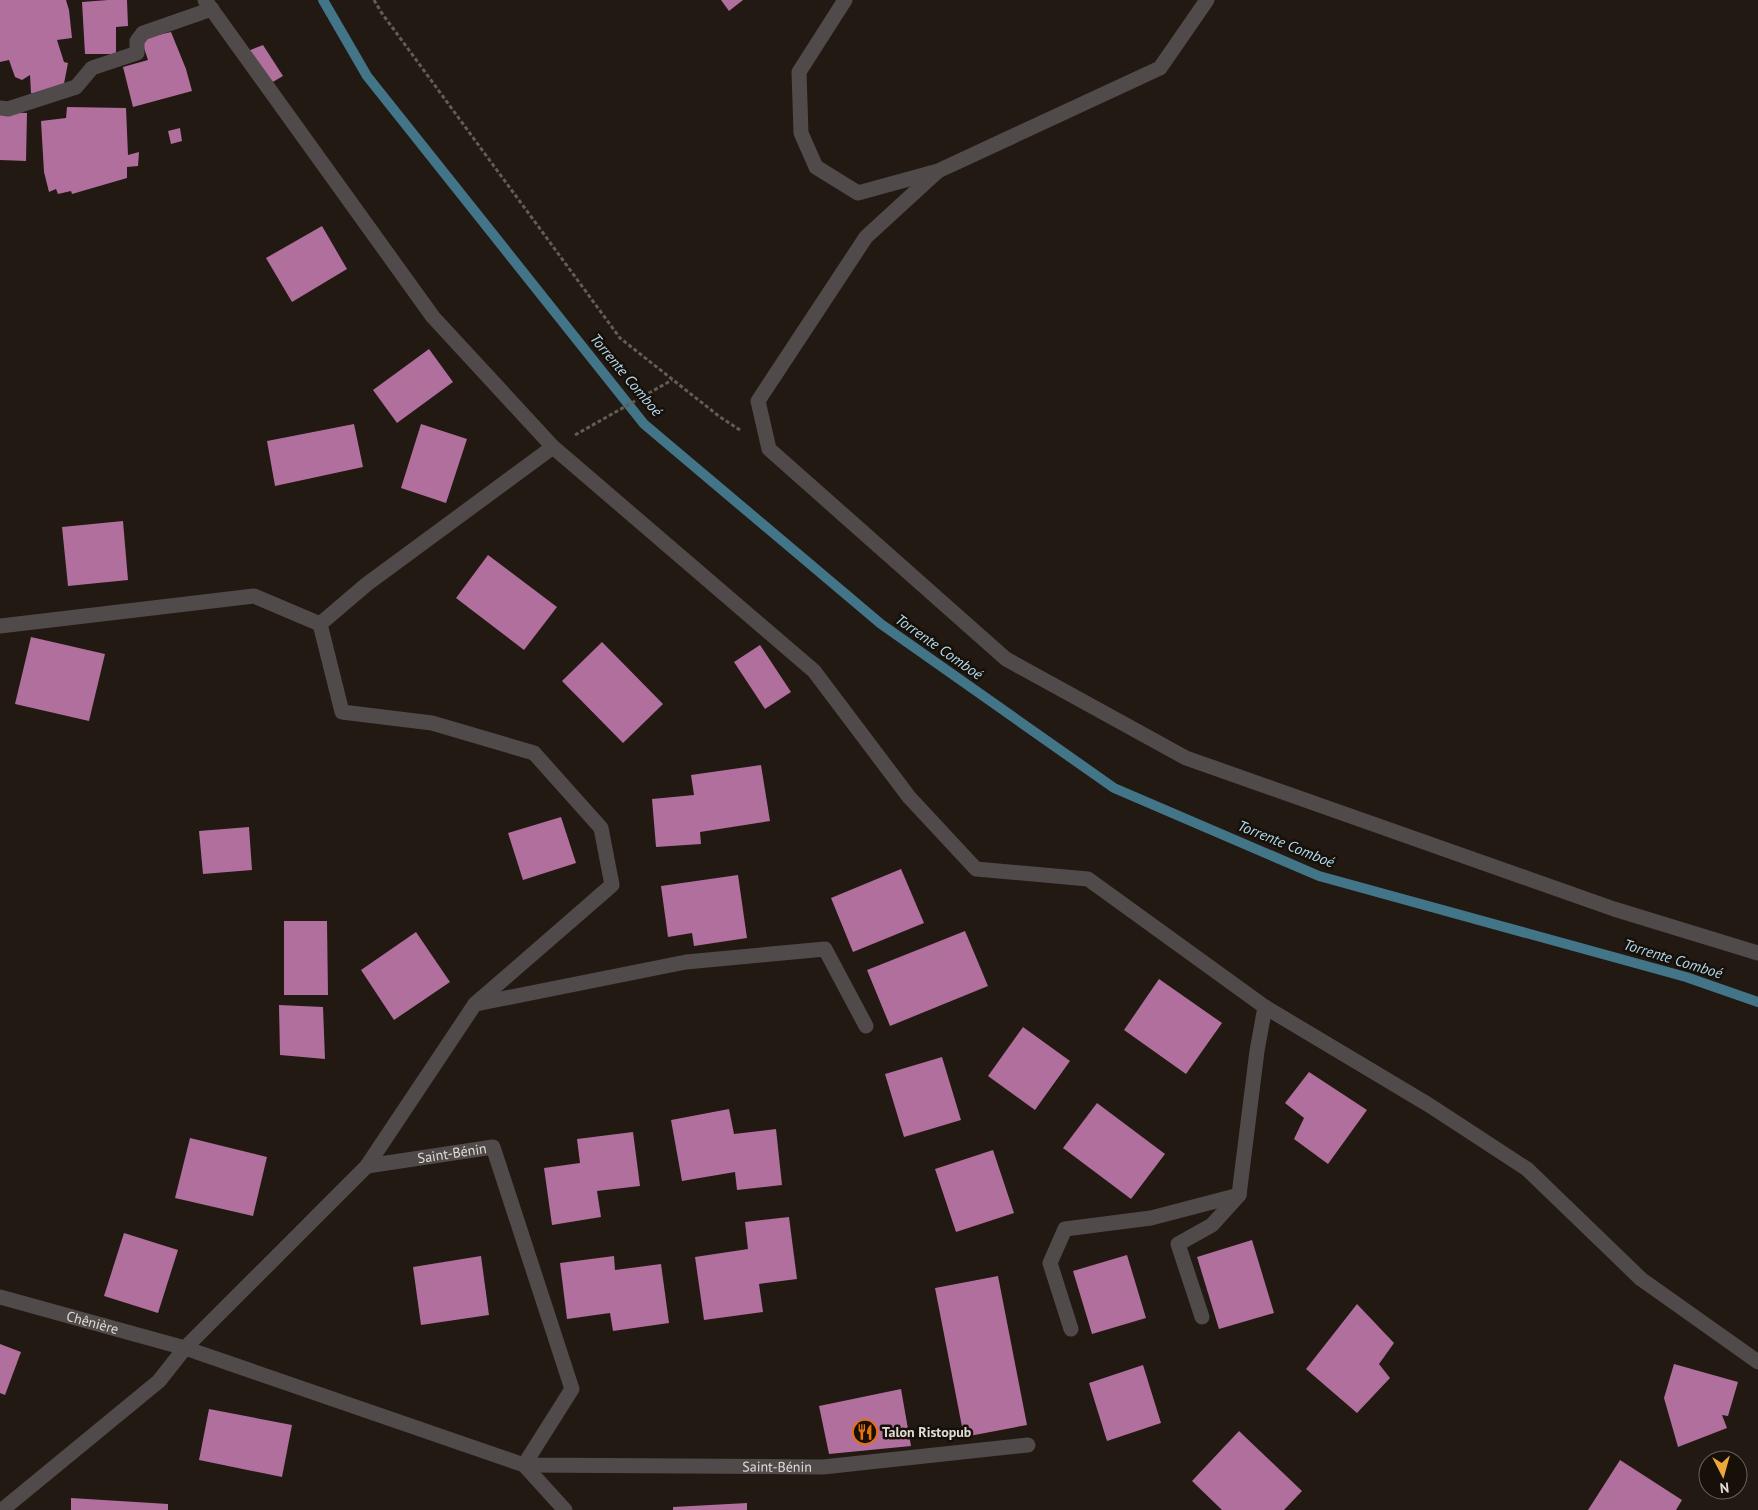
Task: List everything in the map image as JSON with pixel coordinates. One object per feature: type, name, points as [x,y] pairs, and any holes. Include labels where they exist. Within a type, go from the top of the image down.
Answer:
[{"type":"street","points":[[845,0],[799,72],[801,133],[816,167],[858,193],[938,171],[1160,68],[1207,0]]},
{"type":"street","points":[[0,108],[8,109],[76,88],[92,68],[137,53],[137,41],[143,33],[208,5],[433,317],[553,447],[814,671],[908,797],[976,869],[1088,879],[1265,1008],[1429,1106],[1527,1169],[1641,1279],[1758,1362]]},
{"type":"street","points":[[938,171],[866,237],[758,401],[769,449],[1006,659],[1186,758],[1614,909],[1758,953]]},
{"type":"street","points":[[320,624],[367,584],[553,447]]},
{"type":"street","points":[[0,626],[254,596],[320,624]]},
{"type":"street","points":[[2,1510],[160,1380],[185,1348],[367,1166],[475,1004],[612,885],[601,828],[534,753],[432,724],[342,712],[320,624]]},
{"type":"street","points":[[475,1004],[686,962],[825,949],[866,1026]]},
{"type":"street","points":[[1202,1317],[1178,1244],[1212,1226],[1239,1195],[1257,1051],[1265,1008]]},
{"type":"street","name":"Saint-Bénin","points":[[367,1166],[493,1147],[572,1389],[524,1465]]},
{"type":"street","points":[[1071,1329],[1050,1263],[1065,1229],[1151,1218],[1239,1195]]},
{"type":"street","name":"Chênière","points":[[0,1298],[185,1348]]},
{"type":"street","name":"Saint-Bénin","points":[[185,1348],[524,1465],[823,1467],[1028,1445]]},
{"type":"street","name":"Saint-Bénin","points":[[524,1465],[566,1510]]},
{"type":"path","points":[[374,0],[620,338],[720,417],[769,449]]},
{"type":"path","points":[[553,447],[672,380]]},
{"type":"building","points":[[0,0],[66,0],[72,38],[57,40],[64,62],[68,63],[62,94],[58,98],[31,93],[30,75],[22,80],[15,77],[9,60],[0,62]]},
{"type":"building","points":[[127,0],[128,26],[116,27],[116,54],[85,54],[82,2]]},
{"type":"building","points":[[721,0],[743,0],[729,11]]},
{"type":"building","points":[[171,32],[186,69],[192,91],[133,107],[123,67],[148,60],[141,39]]},
{"type":"building","points":[[263,45],[283,76],[271,83],[248,51]]},
{"type":"building","points":[[67,107],[126,108],[128,155],[139,152],[138,166],[127,167],[127,178],[72,194],[71,191],[58,194],[56,189],[49,192],[44,172],[41,121],[66,118]]},
{"type":"building","points":[[0,112],[27,113],[26,161],[0,160]]},
{"type":"building","points":[[180,128],[182,141],[171,144],[168,131]]},
{"type":"building","points":[[322,226],[347,269],[292,302],[266,258]]},
{"type":"building","points":[[429,349],[453,382],[397,423],[373,390]]},
{"type":"building","points":[[354,424],[363,467],[275,486],[267,441]]},
{"type":"building","points":[[421,424],[467,439],[446,503],[401,488]]},
{"type":"building","points":[[123,521],[128,580],[68,586],[62,527]]},
{"type":"building","points":[[488,555],[557,607],[524,650],[456,598]]},
{"type":"building","points":[[31,637],[105,654],[89,721],[15,704]]},
{"type":"building","points":[[602,642],[663,704],[623,743],[562,681]]},
{"type":"building","points":[[760,645],[791,692],[765,709],[734,662]]},
{"type":"building","points":[[761,765],[770,821],[700,832],[701,844],[656,847],[652,799],[694,795],[691,775]]},
{"type":"building","points":[[561,817],[576,863],[523,880],[508,833]]},
{"type":"building","points":[[249,827],[252,870],[203,874],[199,831]]},
{"type":"building","points":[[901,869],[924,923],[853,952],[831,898]]},
{"type":"building","points":[[738,875],[747,938],[694,946],[692,933],[668,937],[661,886]]},
{"type":"building","points":[[284,921],[327,921],[328,995],[284,995]]},
{"type":"building","points":[[965,931],[988,986],[890,1026],[867,970]]},
{"type":"building","points":[[416,932],[450,982],[394,1020],[361,970]]},
{"type":"building","points":[[1159,979],[1222,1023],[1186,1074],[1124,1030]]},
{"type":"building","points":[[279,1005],[323,1007],[325,1059],[280,1055]]},
{"type":"building","points":[[1023,1027],[1070,1061],[1035,1110],[988,1076]]},
{"type":"building","points":[[942,1057],[961,1120],[904,1137],[885,1074]]},
{"type":"building","points":[[1309,1072],[1367,1110],[1328,1164],[1294,1139],[1304,1118],[1285,1103]]},
{"type":"building","points":[[1097,1103],[1165,1154],[1131,1199],[1063,1148]]},
{"type":"building","points":[[729,1109],[734,1134],[776,1129],[782,1185],[737,1190],[735,1172],[682,1181],[671,1120]]},
{"type":"building","points":[[633,1132],[640,1186],[597,1191],[601,1217],[552,1225],[544,1168],[580,1163],[577,1139]]},
{"type":"building","points":[[190,1138],[267,1157],[253,1216],[175,1198]]},
{"type":"building","points":[[993,1150],[1014,1213],[956,1232],[935,1169]]},
{"type":"building","points":[[789,1217],[797,1279],[759,1284],[763,1312],[704,1320],[695,1257],[748,1249],[745,1222]]},
{"type":"building","points":[[124,1233],[178,1250],[158,1313],[104,1296]]},
{"type":"building","points":[[1252,1240],[1274,1313],[1219,1329],[1197,1257]]},
{"type":"building","points":[[1127,1255],[1146,1318],[1092,1334],[1073,1271]]},
{"type":"building","points":[[481,1256],[489,1315],[421,1325],[413,1267]]},
{"type":"building","points":[[614,1256],[615,1270],[661,1264],[669,1323],[613,1331],[610,1313],[567,1319],[560,1263]]},
{"type":"building","points":[[998,1276],[1027,1425],[964,1437],[935,1288]]},
{"type":"building","points":[[1357,1304],[1394,1343],[1379,1364],[1390,1378],[1357,1413],[1306,1369]]},
{"type":"building","points":[[0,1344],[21,1352],[5,1395],[0,1393]]},
{"type":"building","points":[[1674,1364],[1738,1382],[1728,1416],[1722,1415],[1727,1428],[1678,1447],[1664,1398]]},
{"type":"building","points":[[1143,1365],[1161,1423],[1107,1441],[1089,1383]]},
{"type":"building","points":[[901,1389],[911,1446],[829,1454],[819,1406]]},
{"type":"building","points":[[209,1409],[292,1425],[282,1477],[199,1460]]},
{"type":"building","points":[[1239,1431],[1302,1491],[1284,1510],[1222,1510],[1192,1481]]},
{"type":"building","points":[[1620,1460],[1682,1500],[1676,1510],[1588,1510]]},
{"type":"building","points":[[71,1498],[168,1504],[168,1510],[71,1510]]},
{"type":"building","points":[[747,1503],[747,1510],[673,1510],[673,1507]]},
{"type":"waterway","name":"Torrente Comboé","points":[[323,0],[367,76],[644,424],[881,624],[1114,788],[1319,876],[1686,977],[1758,1002]]},
{"type":"place","name":"Talon Ristopub","points":[[865,1432]]}]
